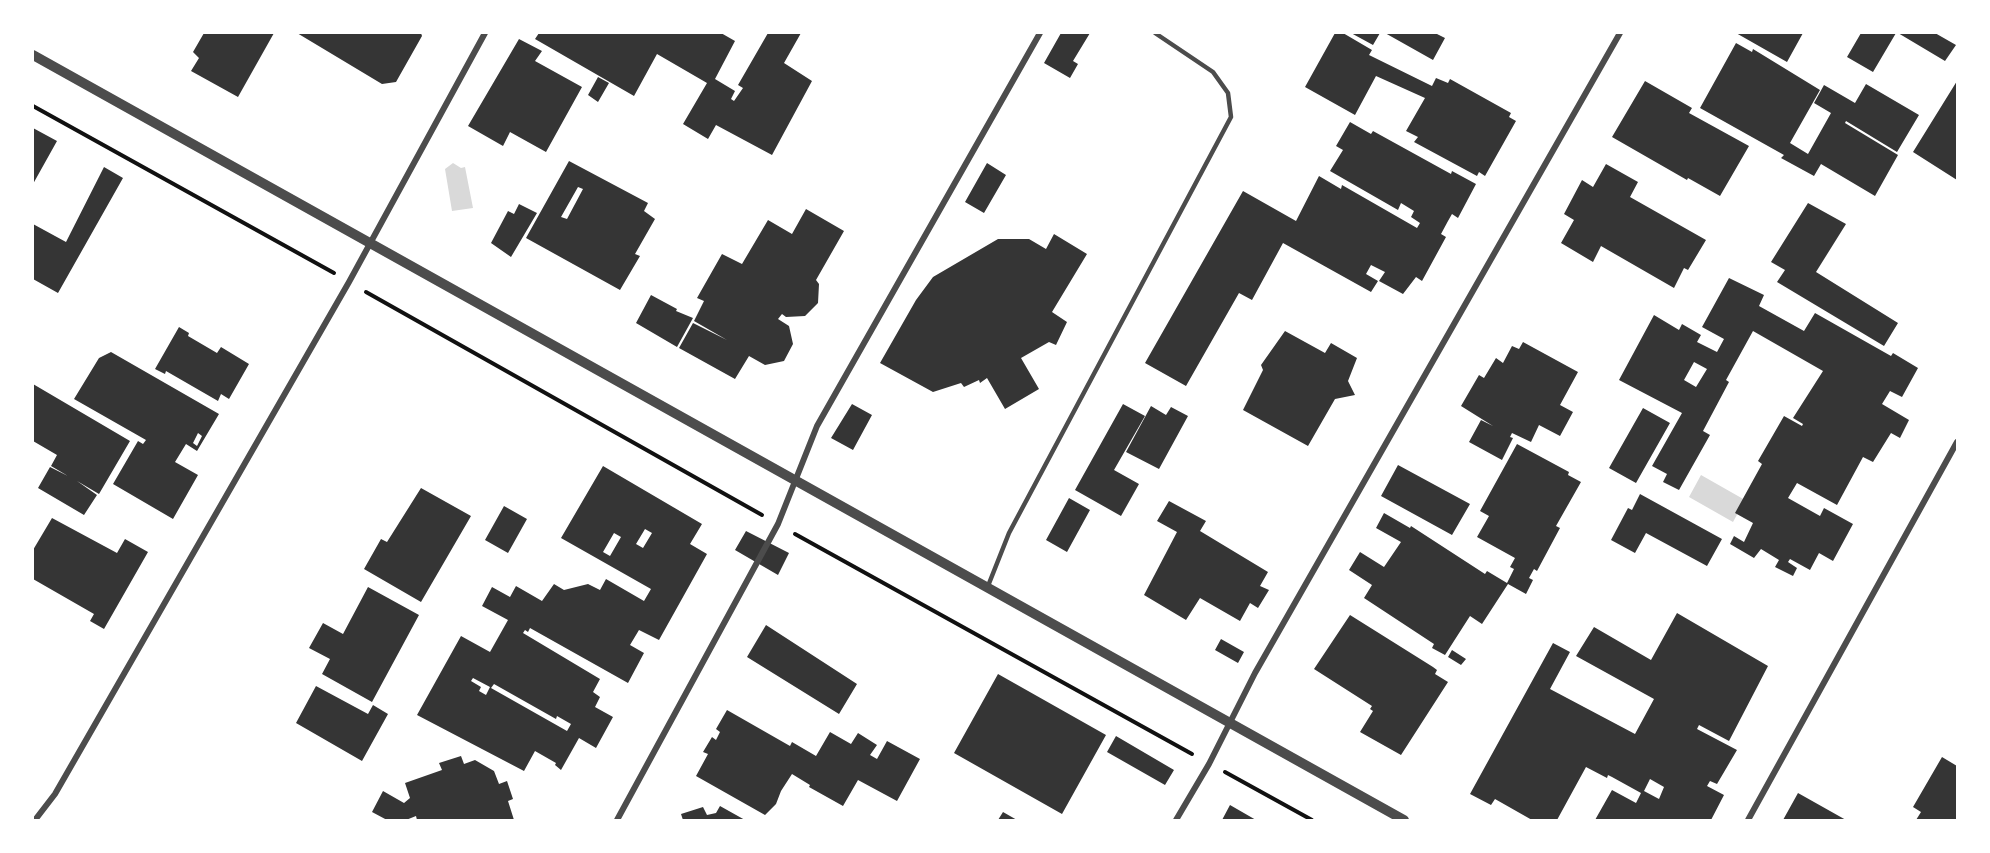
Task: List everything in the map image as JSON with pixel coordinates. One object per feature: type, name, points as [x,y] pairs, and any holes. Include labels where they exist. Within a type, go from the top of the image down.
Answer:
[{"type":"street","points":[[35,820],[55,794],[349,282],[486,33]]},
{"type":"street","points":[[617,820],[778,524],[817,426],[1040,33]]},
{"type":"street","points":[[1176,820],[1620,33]]},
{"type":"street","points":[[33,55],[1404,820]]},
{"type":"street","points":[[1748,820],[1957,442]]},
{"type":"lane","points":[[988,588],[1009,533],[1231,117],[1228,93],[1213,72],[1155,33]]},
{"type":"path","points":[[33,106],[778,524],[1312,820]]},
{"type":"shaded area","points":[[453,163],[461,168],[465,167],[473,208],[452,211],[445,169]]},
{"type":"shaded area","points":[[1701,475],[1745,500],[1733,522],[1689,497]]},
{"type":"building","points":[[204,33],[274,33],[238,97],[191,71],[199,58],[193,52]]},
{"type":"building","points":[[297,33],[421,33],[422,36],[396,82],[382,84]]},
{"type":"building","points":[[539,33],[721,33],[735,41],[715,79],[735,91],[731,99],[734,101],[743,88],[738,85],[768,33],[801,33],[784,63],[812,81],[772,155],[716,125],[708,139],[683,124],[707,83],[657,54],[634,96],[535,39]]},
{"type":"building","points":[[1061,33],[1090,33],[1073,61],[1078,64],[1070,78],[1044,63]]},
{"type":"building","points":[[1335,33],[1343,33],[1372,50],[1369,55],[1432,86],[1436,78],[1448,83],[1450,79],[1511,113],[1509,117],[1516,121],[1485,176],[1479,172],[1477,176],[1414,142],[1418,137],[1406,131],[1425,98],[1376,76],[1355,115],[1305,87]]},
{"type":"building","points":[[1351,33],[1380,33],[1373,45]]},
{"type":"building","points":[[1385,33],[1435,33],[1445,38],[1433,60]]},
{"type":"building","points":[[1736,33],[1803,33],[1787,62]]},
{"type":"building","points":[[1861,33],[1896,33],[1873,72],[1847,57]]},
{"type":"building","points":[[1898,33],[1935,33],[1956,45],[1945,61]]},
{"type":"building","points":[[519,39],[542,51],[535,61],[582,87],[546,152],[510,132],[503,146],[468,126]]},
{"type":"building","points":[[1736,43],[1752,52],[1753,49],[1820,90],[1790,143],[1808,154],[1831,113],[1814,103],[1824,85],[1855,103],[1866,84],[1919,115],[1897,152],[1846,121],[1845,123],[1898,155],[1875,196],[1821,164],[1814,176],[1781,158],[1784,155],[1700,108]]},
{"type":"building","points":[[598,77],[609,83],[598,102],[588,95]]},
{"type":"building","points":[[1645,81],[1692,108],[1689,113],[1749,146],[1720,196],[1612,137]]},
{"type":"building","points":[[1957,81],[1957,180],[1913,152]]},
{"type":"building","points":[[1350,122],[1371,134],[1373,131],[1451,174],[1452,171],[1476,184],[1458,218],[1452,214],[1448,221],[1441,234],[1446,237],[1422,281],[1416,277],[1403,294],[1379,281],[1385,272],[1371,265],[1366,274],[1378,281],[1371,292],[1283,243],[1252,300],[1239,293],[1186,386],[1145,363],[1243,191],[1296,221],[1319,176],[1341,189],[1342,185],[1417,228],[1420,223],[1411,217],[1414,211],[1401,203],[1398,210],[1330,171],[1343,150],[1336,146]]},
{"type":"building","points":[[33,128],[57,141],[33,184]]},
{"type":"building","points":[[569,161],[648,203],[644,211],[655,219],[635,254],[640,256],[620,290],[526,238]],"holes":[[[578,187],[583,189],[567,219],[561,217]]]},
{"type":"building","points":[[987,163],[1006,175],[984,213],[965,202]]},
{"type":"building","points":[[1606,164],[1638,182],[1630,197],[1706,240],[1688,270],[1684,268],[1674,288],[1601,246],[1593,262],[1561,243],[1574,220],[1564,214],[1582,180],[1593,187]]},
{"type":"building","points":[[104,167],[123,178],[58,293],[33,279],[33,224],[66,242]]},
{"type":"building","points":[[1808,203],[1846,224],[1816,272],[1898,323],[1884,346],[1777,282],[1785,270],[1771,262]]},
{"type":"building","points":[[519,204],[537,213],[511,257],[491,243],[508,211],[514,214]]},
{"type":"building","points":[[806,209],[844,231],[816,280],[819,284],[818,303],[805,316],[786,317],[782,314],[778,319],[789,326],[793,344],[784,361],[765,365],[749,356],[735,379],[679,348],[693,323],[727,340],[694,321],[704,301],[697,298],[722,254],[742,264],[768,220],[792,234]]},
{"type":"building","points":[[1054,234],[1087,254],[1052,312],[1067,322],[1056,345],[1049,342],[1021,358],[1039,389],[1005,409],[987,378],[980,383],[979,380],[964,387],[961,383],[933,392],[880,363],[916,300],[933,277],[998,239],[1029,239],[1046,249]]},
{"type":"building","points":[[1729,278],[1764,295],[1759,306],[1804,331],[1815,313],[1891,356],[1893,353],[1918,368],[1902,397],[1890,391],[1882,404],[1909,420],[1900,438],[1891,433],[1873,462],[1863,457],[1837,505],[1797,483],[1788,498],[1820,516],[1824,508],[1853,524],[1833,561],[1819,553],[1810,570],[1790,559],[1788,562],[1797,568],[1793,576],[1775,567],[1779,560],[1761,549],[1754,558],[1730,544],[1734,536],[1744,542],[1753,523],[1735,513],[1762,464],[1758,461],[1784,416],[1802,426],[1803,424],[1793,418],[1823,371],[1753,331],[1726,380],[1729,382],[1703,431],[1710,435],[1679,490],[1663,482],[1667,474],[1652,466],[1682,413],[1619,380],[1654,315],[1679,330],[1682,324],[1701,335],[1697,342],[1717,352],[1724,339],[1702,327]],"holes":[[[1694,362],[1707,369],[1696,387],[1684,380]]]},
{"type":"building","points":[[651,295],[677,309],[676,311],[693,318],[677,347],[636,323]]},
{"type":"building","points":[[179,327],[189,333],[188,336],[217,353],[221,347],[249,364],[229,399],[221,394],[218,401],[166,371],[165,374],[155,369]]},
{"type":"building","points":[[1285,331],[1325,353],[1331,343],[1357,358],[1348,381],[1355,395],[1335,399],[1308,446],[1243,410],[1263,370],[1261,365]]},
{"type":"building","points":[[1523,342],[1578,372],[1560,405],[1573,412],[1560,436],[1539,425],[1531,442],[1512,433],[1510,437],[1513,438],[1502,460],[1469,442],[1481,420],[1493,426],[1461,406],[1479,375],[1484,378],[1496,358],[1503,363],[1512,346],[1519,349]]},
{"type":"building","points":[[111,352],[219,414],[197,451],[186,444],[175,462],[198,475],[173,519],[113,484],[138,441],[143,444],[146,440],[74,399],[99,358]],"holes":[[[198,433],[202,436],[197,446],[193,443]]]},
{"type":"building","points":[[33,384],[130,441],[99,494],[77,481],[97,495],[84,515],[38,488],[50,467],[68,476],[51,466],[57,455],[33,441]]},
{"type":"building","points":[[852,404],[872,415],[853,450],[831,438]]},
{"type":"building","points":[[1123,404],[1145,416],[1114,470],[1139,484],[1121,516],[1075,490]]},
{"type":"building","points":[[1151,406],[1166,415],[1171,407],[1188,416],[1159,469],[1126,452]]},
{"type":"building","points":[[1643,408],[1670,423],[1636,483],[1609,468]]},
{"type":"building","points":[[1517,444],[1569,472],[1568,475],[1581,482],[1556,526],[1560,528],[1537,571],[1534,569],[1529,578],[1533,580],[1526,594],[1508,584],[1482,624],[1470,616],[1445,655],[1432,648],[1434,644],[1364,598],[1372,585],[1349,570],[1360,552],[1384,567],[1401,542],[1376,528],[1384,513],[1410,528],[1411,526],[1485,574],[1487,571],[1507,583],[1514,569],[1510,567],[1515,558],[1477,537],[1489,516],[1480,511]]},
{"type":"building","points":[[1398,465],[1470,504],[1452,535],[1381,496]]},
{"type":"building","points":[[603,466],[702,524],[690,544],[707,554],[659,640],[639,630],[630,645],[644,653],[628,683],[530,628],[528,632],[525,630],[523,633],[600,679],[593,692],[600,697],[595,707],[613,717],[596,748],[579,738],[561,770],[555,765],[556,763],[535,751],[524,771],[417,715],[461,636],[490,652],[508,620],[482,606],[492,587],[510,597],[516,586],[542,601],[554,584],[564,590],[588,584],[600,590],[606,579],[644,601],[651,589],[561,538]],"holes":[[[645,529],[652,533],[643,548],[636,544]],[[614,533],[621,537],[610,556],[603,552]],[[473,678],[490,687],[486,695],[479,691],[481,687],[471,681]],[[494,684],[556,719],[557,716],[571,724],[567,731],[491,688]]]},
{"type":"building","points":[[421,488],[471,516],[421,602],[364,569],[381,539],[387,542]]},
{"type":"building","points":[[1640,494],[1722,539],[1707,566],[1646,533],[1635,553],[1611,540],[1628,508],[1632,510]]},
{"type":"building","points":[[1069,498],[1090,510],[1067,552],[1046,540]]},
{"type":"building","points":[[1169,501],[1206,521],[1200,531],[1268,572],[1260,586],[1269,590],[1258,608],[1250,603],[1240,621],[1200,598],[1186,620],[1144,595],[1177,532],[1157,521]]},
{"type":"building","points":[[504,506],[527,519],[508,553],[485,540]]},
{"type":"building","points":[[52,518],[117,553],[125,539],[148,552],[104,629],[90,621],[94,614],[33,579],[33,550]]},
{"type":"building","points":[[746,531],[789,553],[778,575],[735,550]]},
{"type":"building","points":[[368,587],[419,615],[372,702],[322,674],[330,659],[309,648],[323,623],[343,634]]},
{"type":"building","points":[[1677,613],[1768,666],[1729,741],[1699,725],[1697,729],[1737,750],[1717,784],[1710,781],[1707,786],[1724,795],[1711,820],[1595,820],[1612,790],[1636,803],[1641,793],[1608,775],[1607,778],[1586,767],[1557,820],[1532,820],[1495,799],[1491,805],[1470,794],[1553,643],[1570,652],[1550,689],[1635,734],[1654,699],[1576,656],[1594,627],[1651,660]],"holes":[[[1650,779],[1664,787],[1659,799],[1644,791]]]},
{"type":"building","points":[[1350,615],[1433,667],[1437,670],[1435,674],[1448,682],[1401,755],[1360,732],[1373,711],[1370,709],[1372,706],[1314,669]]},
{"type":"building","points":[[766,625],[857,684],[839,714],[747,657]]},
{"type":"building","points":[[1221,639],[1244,652],[1238,663],[1215,650]]},
{"type":"building","points":[[1452,650],[1466,659],[1461,665],[1448,657]]},
{"type":"building","points":[[998,674],[1106,735],[1062,814],[954,753]]},
{"type":"building","points":[[316,686],[368,714],[373,705],[388,714],[362,761],[296,723]]},
{"type":"building","points":[[727,710],[790,746],[792,742],[816,756],[830,732],[851,744],[858,733],[877,745],[870,755],[877,759],[887,741],[920,759],[897,801],[858,780],[843,806],[809,787],[810,785],[792,774],[776,804],[765,815],[696,776],[708,754],[703,752],[712,737],[716,740],[720,732],[716,729]]},
{"type":"building","points":[[1116,736],[1174,770],[1165,785],[1107,752]]},
{"type":"building","points":[[461,756],[464,764],[475,760],[494,771],[499,784],[507,781],[513,799],[508,801],[514,820],[417,820],[416,816],[406,820],[387,820],[372,812],[383,791],[404,803],[410,798],[405,783],[442,770],[439,763]]},
{"type":"building","points":[[1942,757],[1957,766],[1957,820],[1916,820],[1921,812],[1913,807]]},
{"type":"building","points":[[1798,793],[1846,820],[1783,820]]},
{"type":"building","points":[[1230,805],[1256,820],[1222,820]]},
{"type":"building","points":[[720,806],[745,820],[683,820],[681,814],[703,807],[707,815],[716,813]]},
{"type":"building","points":[[1003,812],[1017,820],[998,820]]}]
